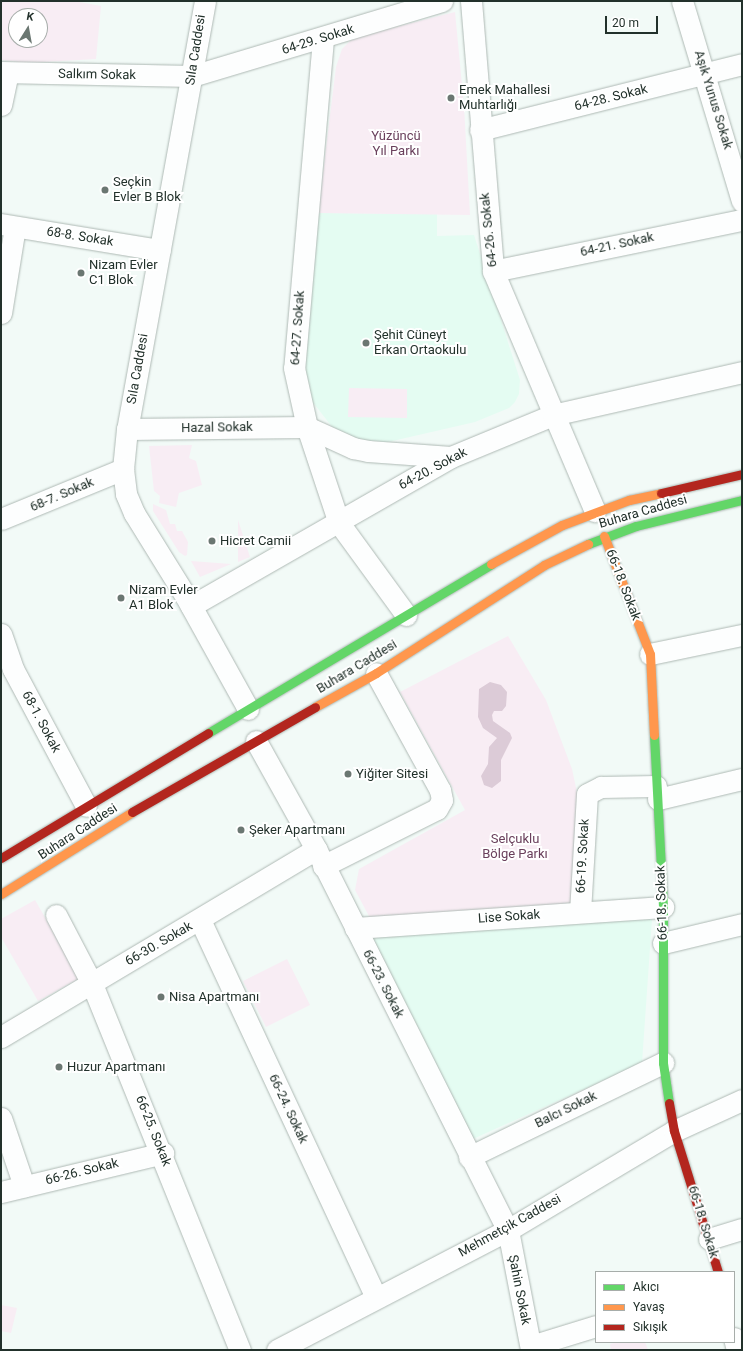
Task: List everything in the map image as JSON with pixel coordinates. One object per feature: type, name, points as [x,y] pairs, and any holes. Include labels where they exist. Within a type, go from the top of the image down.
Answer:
[{"type":"main road","name":"Buhara Caddesi","points":[[1,858],[248,709],[530,542],[595,511],[629,500],[742,474]]},
{"type":"main road","name":"Buhara Caddesi","points":[[1,894],[158,796],[376,673],[544,565],[604,536],[636,526],[742,500]]},
{"type":"main road","name":"66-18. Sokak","points":[[604,536],[650,654],[663,908],[662,1063],[674,1131],[709,1239],[718,1271]]},
{"type":"street","name":"Sıla Caddesi","points":[[204,1],[192,76],[127,429],[123,469],[129,503],[190,606],[248,709]]},
{"type":"street","name":"64-29. Sokak","points":[[192,76],[323,39],[442,1]]},
{"type":"street","name":"64-26. Sokak","points":[[471,1],[480,130],[493,271],[553,416],[595,511]]},
{"type":"street","name":"Aşık Yunus Sokak","points":[[682,1],[706,75],[742,200]]},
{"type":"street","name":"64-27. Sokak","points":[[323,39],[294,368],[307,428],[339,523],[406,615]]},
{"type":"street","name":"64-28. Sokak","points":[[480,130],[706,75],[742,64]]},
{"type":"street","name":"Salkım Sokak","points":[[4,72],[192,76]]},
{"type":"street","points":[[1,105],[4,72]]},
{"type":"street","name":"64-21. Sokak","points":[[493,271],[742,220]]},
{"type":"street","points":[[1,312],[8,225]]},
{"type":"street","name":"68-8. Sokak","points":[[8,225],[160,250]]},
{"type":"street","name":"64-20. Sokak","points":[[190,606],[339,523],[451,457],[553,416],[742,372]]},
{"type":"street","name":"Hazal Sokak","points":[[127,429],[307,428]]},
{"type":"street","points":[[307,428],[353,448],[368,451],[451,457]]},
{"type":"street","name":"68-7. Sokak","points":[[1,519],[123,469]]},
{"type":"street","name":"68-1. Sokak","points":[[1,634],[7,673],[86,806]]},
{"type":"street","points":[[650,654],[742,635]]},
{"type":"street","name":"66-30. Sokak","points":[[1,1037],[200,920],[320,858],[437,809],[442,800],[440,790],[376,673]]},
{"type":"street","name":"66-23. Sokak","points":[[256,741],[320,858],[508,1230]]},
{"type":"street","points":[[657,792],[742,779]]},
{"type":"street","name":"66-19. Sokak","points":[[580,912],[585,799],[596,788],[657,792]]},
{"type":"street","name":"Lise Sokak","points":[[355,928],[580,912],[663,908]]},
{"type":"street","name":"66-25. Sokak","points":[[56,915],[92,984],[162,1153],[240,1350]]},
{"type":"street","name":"66-24. Sokak","points":[[200,920],[376,1297]]},
{"type":"street","points":[[663,943],[742,924]]},
{"type":"street","name":"Balcı Sokak","points":[[470,1157],[662,1063]]},
{"type":"street","name":"Mehmetçik Caddesi","points":[[277,1350],[376,1297],[508,1230],[674,1131],[742,1100]]},
{"type":"street","points":[[1,1118],[24,1186]]},
{"type":"street","name":"66-26. Sokak","points":[[1,1192],[162,1153]]},
{"type":"street","points":[[709,1239],[742,1228]]},
{"type":"street","name":"Şahin Sokak","points":[[508,1230],[531,1348]]},
{"type":"street","points":[[531,1348],[595,1326]]},
{"type":"shaded area","name":"Şehit Cüneyt Erkan Ortaokulu","points":[[318,213],[437,214],[437,236],[474,235],[520,380],[519,394],[515,402],[509,408],[475,422],[388,442],[367,443],[333,428],[308,396],[304,375]]},
{"type":"shaded area","points":[[490,682],[501,685],[507,692],[506,706],[502,711],[494,711],[492,715],[493,721],[510,733],[512,738],[501,760],[501,781],[492,788],[484,785],[481,776],[488,764],[489,747],[497,738],[483,728],[478,717],[479,689]]},
{"type":"shaded area","points":[[652,919],[642,1063],[473,1139],[370,935]]},
{"type":"green space","points":[[1,1],[74,1],[101,6],[96,59],[27,63],[1,60]]},
{"type":"green space","name":"Yüzüncü Yıl Parkı","points":[[455,12],[464,106],[470,215],[318,213],[336,67],[342,49],[352,39],[364,35]]},
{"type":"green space","points":[[349,388],[407,389],[407,418],[348,417]]},
{"type":"green space","points":[[192,445],[189,458],[196,461],[202,485],[179,493],[176,507],[159,503],[160,496],[154,491],[149,446]]},
{"type":"green space","points":[[153,504],[166,510],[170,524],[175,524],[177,531],[182,531],[188,542],[187,555],[185,556],[179,552],[153,511]]},
{"type":"green space","points":[[238,520],[250,557],[238,562]]},
{"type":"green space","points":[[191,561],[231,564],[200,577]]},
{"type":"green space","name":"Selçuklu Bölge Parkı","points":[[508,636],[546,700],[572,769],[579,802],[577,907],[370,918],[355,890],[359,869],[465,810],[400,692]]},
{"type":"green space","points":[[35,900],[80,978],[38,1001],[1,937],[1,919]]},
{"type":"green space","points":[[287,959],[310,1005],[266,1027],[243,981]]},
{"type":"green space","points":[[1,1305],[17,1308],[11,1333],[1,1331]]},
{"type":"green space","points":[[645,1343],[648,1350],[611,1350],[610,1344]]},
{"type":"traffic: fast","points":[[588,544],[636,526],[742,500]]},
{"type":"traffic: fast","points":[[208,733],[491,564]]},
{"type":"traffic: fast","points":[[654,735],[663,907],[663,1063],[669,1103]]},
{"type":"traffic: slow","points":[[491,564],[562,525],[629,500],[661,493]]},
{"type":"traffic: slow","points":[[604,536],[650,654],[654,735]]},
{"type":"traffic: slow","points":[[315,707],[376,673],[544,565],[588,544]]},
{"type":"traffic: slow","points":[[1,894],[132,812]]},
{"type":"traffic: jam","points":[[661,493],[742,474]]},
{"type":"traffic: jam","points":[[132,812],[315,707]]},
{"type":"traffic: jam","points":[[1,858],[208,733]]},
{"type":"traffic: jam","points":[[669,1103],[674,1131],[718,1271]]},
{"type":"place","name":"Emek Mahallesi Muhtarlığı","points":[[451,98]]},
{"type":"place","name":"Seçkin Evler B Blok","points":[[105,190]]},
{"type":"place","name":"Nizam Evler C1 Blok","points":[[81,273]]},
{"type":"place","name":"Şehit Cüneyt Erkan Ortaokulu","points":[[366,343]]},
{"type":"place","name":"Hicret Camii","points":[[212,541]]},
{"type":"place","name":"Nizam Evler A1 Blok","points":[[121,598]]},
{"type":"place","name":"Yiğiter Sitesi","points":[[348,774]]},
{"type":"place","name":"Şeker Apartmanı","points":[[241,830]]},
{"type":"place","name":"Nisa Apartmanı","points":[[161,997]]},
{"type":"place","name":"Huzur Apartmanı","points":[[59,1067]]}]
